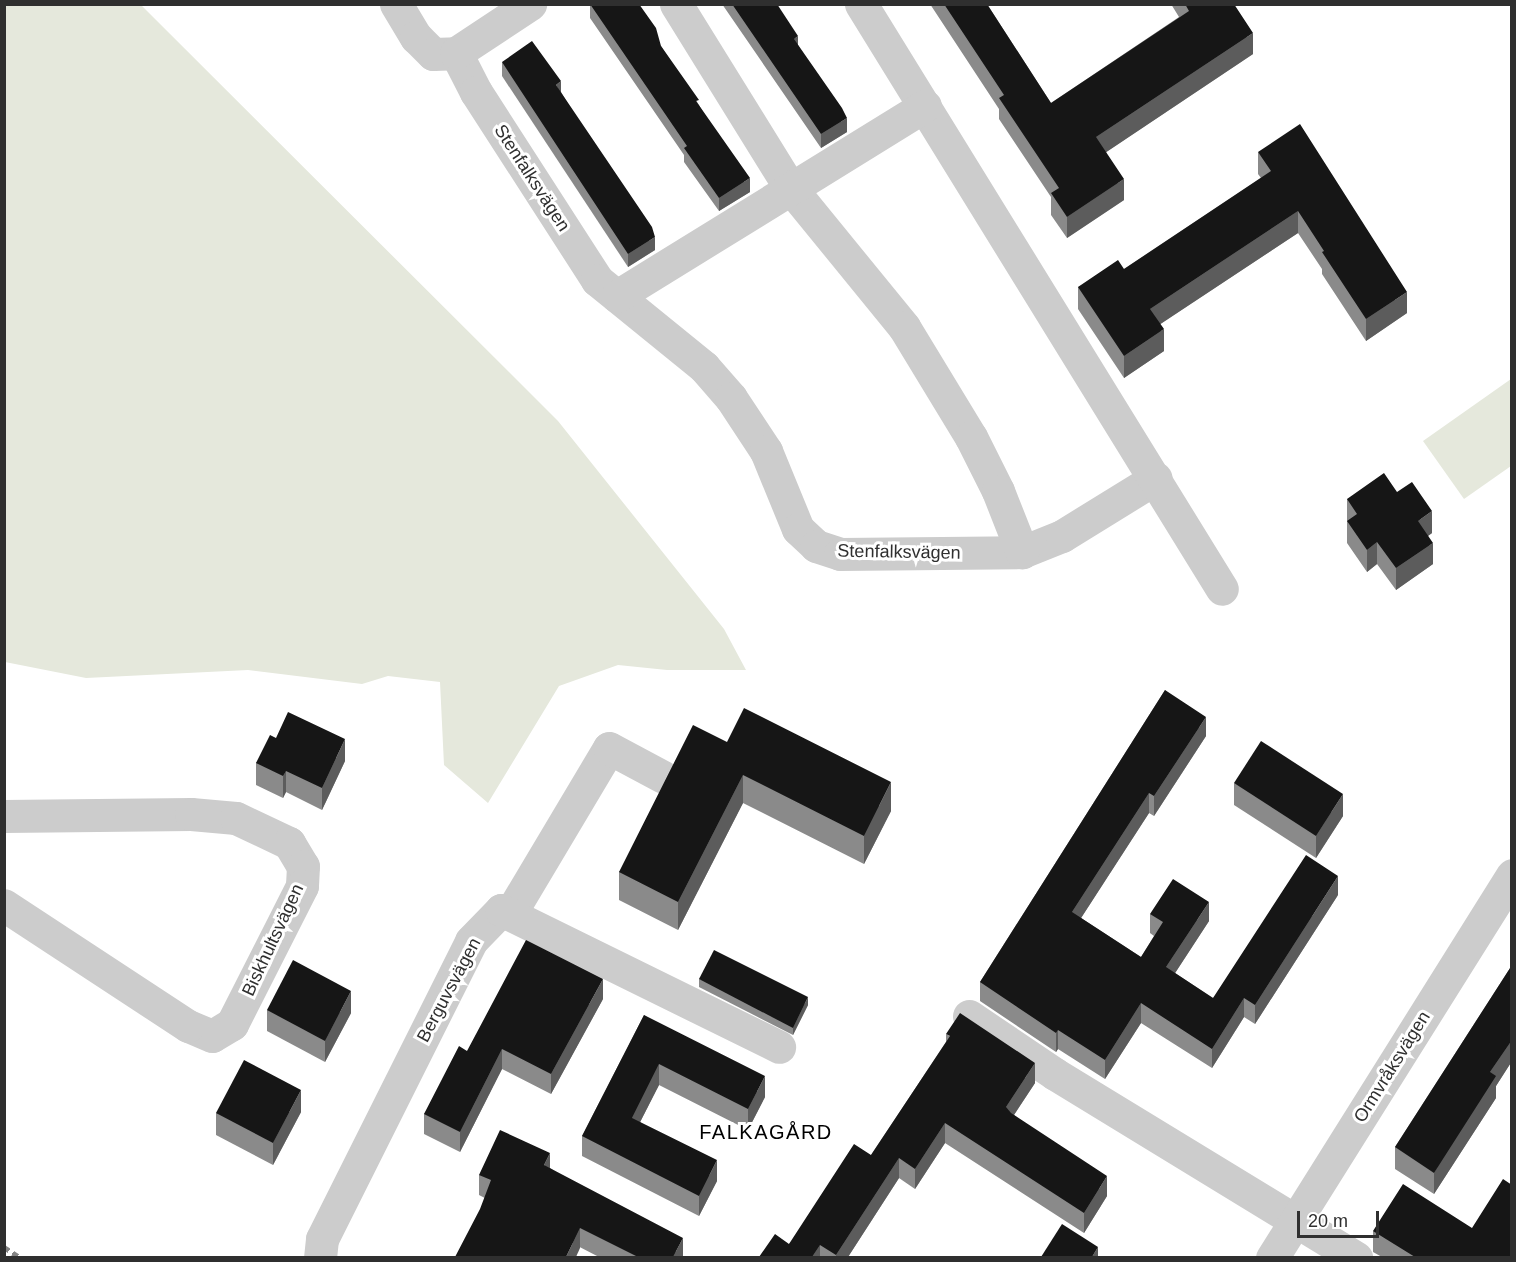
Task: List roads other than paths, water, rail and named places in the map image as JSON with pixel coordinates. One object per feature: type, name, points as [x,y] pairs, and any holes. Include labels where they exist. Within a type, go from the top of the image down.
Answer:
[{"type":"street","points":[[396,4],[416,37],[434,54],[456,53],[530,4]]},
{"type":"street","points":[[676,4],[789,186],[904,327],[971,437],[998,491],[1022,552]]},
{"type":"street","points":[[861,4],[1156,478],[1222,589]]},
{"type":"street","name":"Stenfalksvägen","points":[[456,53],[477,92],[597,280],[704,367],[731,398],[766,451],[798,529],[816,546],[840,555],[1022,552],[1062,536],[1156,478]]},
{"type":"street","points":[[616,296],[789,186],[925,106]]},
{"type":"street","points":[[663,777],[609,748],[510,914],[779,1047]]},
{"type":"street","name":"Biskhultsvägen","points":[[4,816],[191,814],[236,818],[289,843],[303,866],[302,886],[232,1024],[212,1036],[188,1026],[4,905]]},
{"type":"street","name":"Ormvråksvägen","points":[[1272,1257],[1508,889]]},
{"type":"street","name":"Berguvsvägen","points":[[320,1257],[322,1239],[471,941],[501,910],[510,914]]},
{"type":"street","points":[[969,1016],[1055,1074],[1356,1257]]},
{"type":"railway","points":[[4,1247],[21,1258]]},
{"type":"district","name":"FALKAGÅRD","points":[[766,1132]]}]
